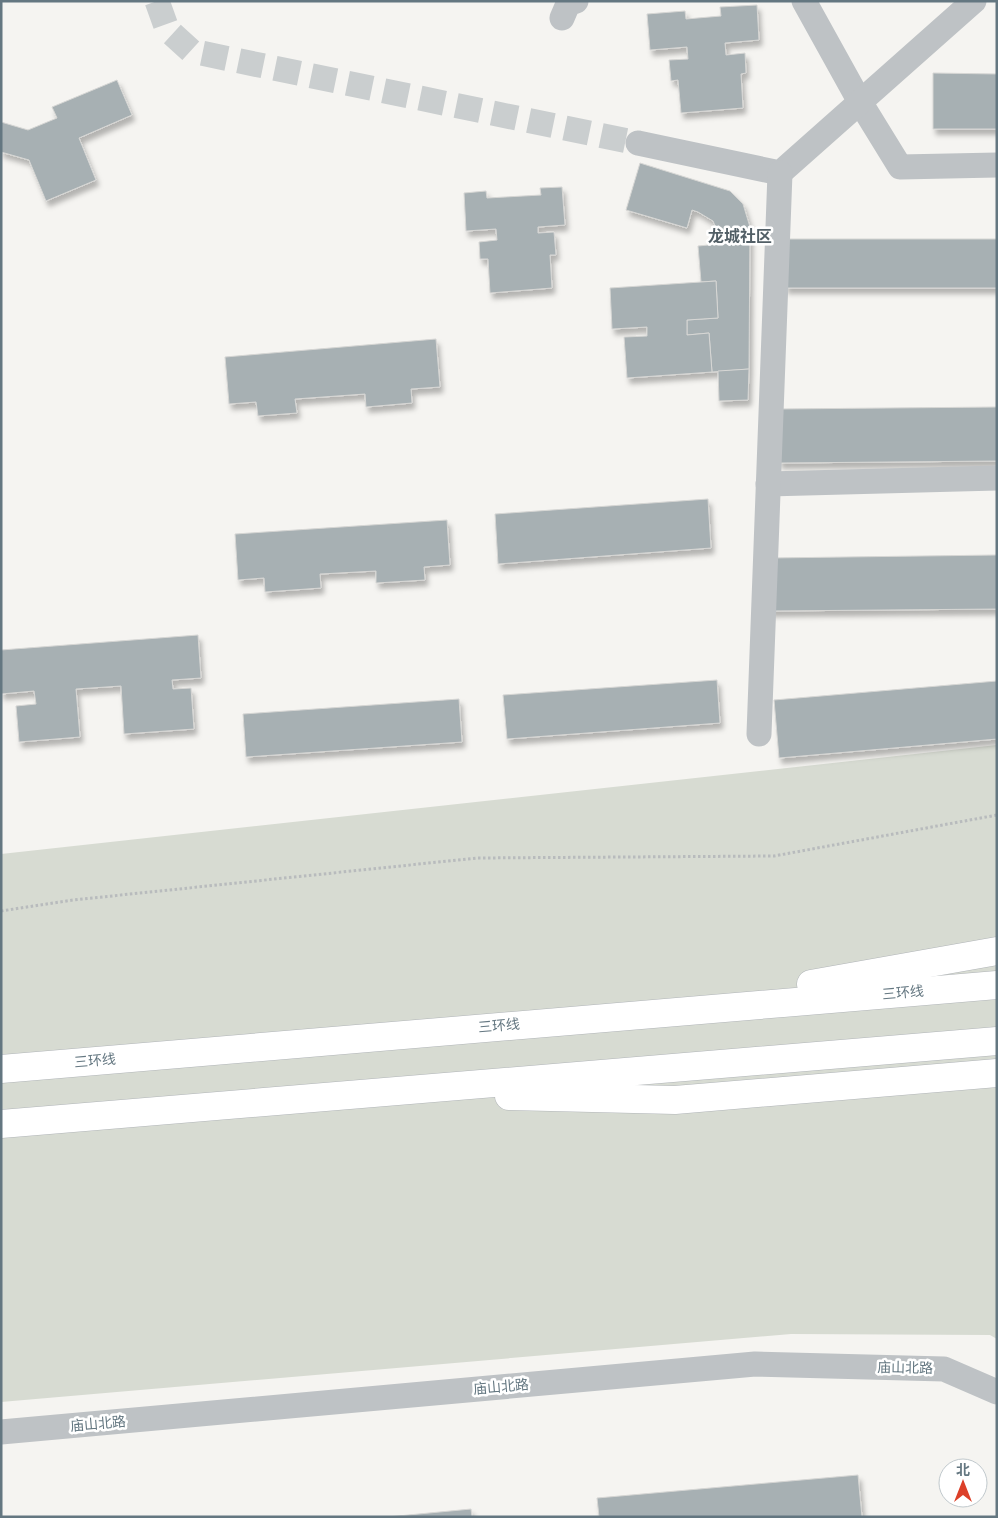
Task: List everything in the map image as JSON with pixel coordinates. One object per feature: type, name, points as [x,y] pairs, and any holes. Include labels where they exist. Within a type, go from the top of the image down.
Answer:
[{"type":"highway","points":[[647,1013],[997,951]]},
{"type":"highway","name":"三环线","points":[[1,1069],[647,1013],[997,985]]},
{"type":"highway","points":[[1,1124],[997,1041]]},
{"type":"highway","points":[[358,1093],[675,1100],[997,1073]]},
{"type":"street","points":[[804,1],[860,102],[900,167],[997,165]]},
{"type":"street","points":[[759,734],[780,173],[974,1]]},
{"type":"street","points":[[638,143],[780,173]]},
{"type":"street","points":[[768,484],[997,478]]},
{"type":"street","name":"庙山北路","points":[[1,1432],[754,1364],[944,1369],[997,1392]]},
{"type":"path","points":[[1,911],[74,900],[477,858],[774,856],[997,815]]},
{"type":"shaded area","points":[[997,745],[997,1339],[990,1335],[791,1334],[1,1402],[1,854]]},
{"type":"building","points":[[757,5],[759,40],[725,43],[726,55],[745,53],[746,73],[741,74],[743,108],[681,113],[678,80],[671,81],[669,60],[688,59],[687,47],[650,50],[647,14],[685,11],[686,19],[721,16],[720,7]]},
{"type":"building","points":[[933,73],[997,74],[997,129],[933,129]]},
{"type":"building","points":[[117,80],[132,115],[79,138],[96,180],[46,201],[29,160],[1,152],[1,122],[28,130],[57,118],[52,107]]},
{"type":"building","points":[[640,163],[730,191],[743,204],[750,227],[749,369],[712,372],[709,333],[687,335],[687,320],[718,318],[716,281],[701,282],[698,246],[719,244],[716,228],[713,221],[692,210],[687,228],[626,210]]},
{"type":"building","points":[[562,187],[565,225],[538,227],[538,233],[554,232],[556,255],[550,255],[552,288],[490,293],[488,259],[480,259],[479,242],[497,240],[496,229],[466,231],[464,193],[486,191],[487,198],[541,195],[540,188]]},
{"type":"building","points":[[786,239],[997,239],[997,288],[785,288]]},
{"type":"building","points":[[716,281],[718,318],[687,320],[687,335],[709,333],[712,372],[627,378],[624,337],[647,336],[647,327],[612,329],[610,288]]},
{"type":"building","points":[[436,339],[440,387],[411,389],[412,403],[366,407],[365,394],[295,399],[297,413],[258,416],[256,402],[229,404],[225,357]]},
{"type":"building","points":[[749,369],[748,400],[719,401],[718,371]]},
{"type":"building","points":[[997,407],[997,461],[779,463],[778,409]]},
{"type":"building","points":[[708,499],[711,548],[498,564],[495,514]]},
{"type":"building","points":[[447,520],[450,565],[424,567],[425,580],[376,583],[376,571],[320,574],[321,588],[265,592],[264,578],[238,580],[235,534]]},
{"type":"building","points":[[997,555],[997,609],[769,611],[769,558]]},
{"type":"building","points":[[198,635],[201,678],[172,680],[173,689],[191,688],[194,729],[124,734],[121,686],[76,689],[80,737],[19,742],[16,706],[36,704],[34,691],[1,694],[1,650]]},
{"type":"building","points":[[717,680],[720,723],[507,739],[503,695]]},
{"type":"building","points":[[997,681],[997,739],[779,758],[774,700]]},
{"type":"building","points":[[459,699],[462,742],[246,757],[243,714]]},
{"type":"building","points":[[858,1475],[862,1517],[599,1517],[597,1498]]},
{"type":"building","points":[[471,1509],[472,1517],[387,1517]]},
{"type":"tunnel","points":[[157,1],[167,29],[191,51],[638,143]]},
{"type":"district","name":"龙城社区","points":[[740,236]]}]
